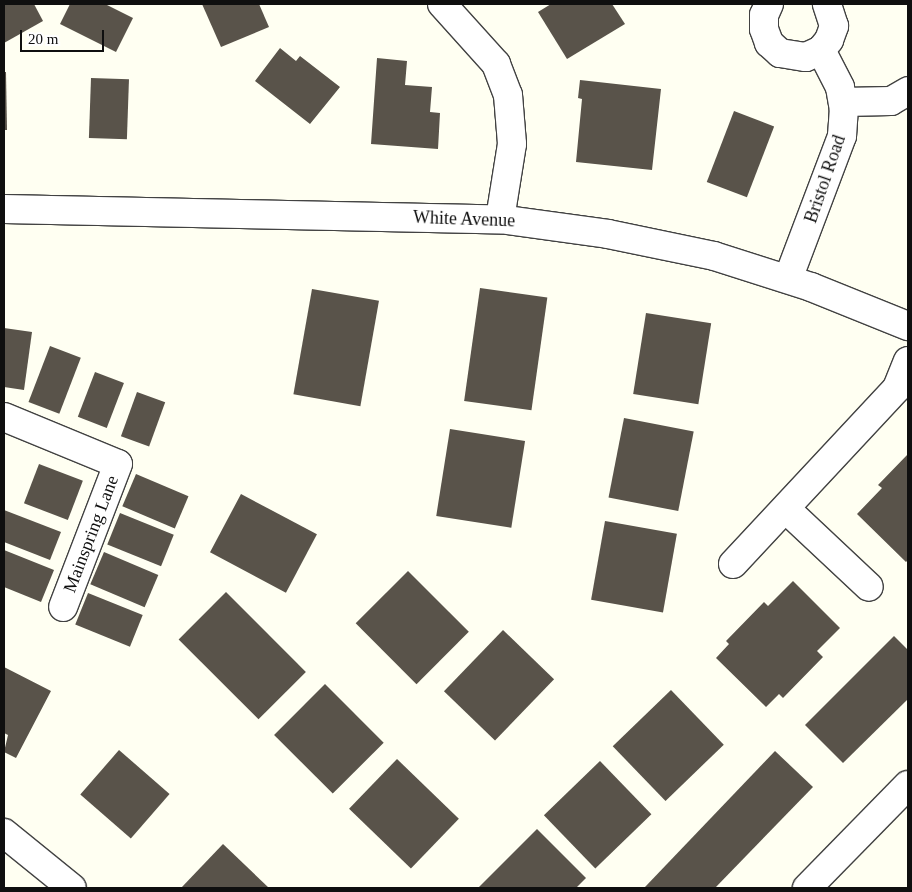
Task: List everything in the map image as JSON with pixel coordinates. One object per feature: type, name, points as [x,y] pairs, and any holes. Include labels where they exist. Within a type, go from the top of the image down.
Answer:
[{"type":"street","points":[[442,4],[496,64],[508,95],[512,144],[500,219]]},
{"type":"street","points":[[769,4],[764,29],[769,43],[780,53],[806,58],[821,50],[829,40],[834,26],[827,4]]},
{"type":"street","name":"Bristol Road","points":[[788,279],[842,136],[843,102],[840,87],[821,50]]},
{"type":"street","points":[[843,102],[891,101],[908,91]]},
{"type":"street","name":"White Avenue","points":[[4,209],[500,219],[627,238],[714,256],[788,279],[908,326]]},
{"type":"street","points":[[733,564],[787,510],[897,388],[908,361]]},
{"type":"street","name":"Mainspring Lane","points":[[4,417],[118,464],[63,607]]},
{"type":"street","points":[[787,510],[869,587]]},
{"type":"street","points":[[807,888],[908,785]]},
{"type":"street","points":[[4,833],[72,888]]},
{"type":"building","points":[[4,4],[34,4],[43,21],[4,43]]},
{"type":"building","points":[[70,4],[105,4],[133,18],[116,52],[60,24]]},
{"type":"building","points":[[202,4],[259,4],[269,27],[221,47]]},
{"type":"building","points":[[551,4],[612,4],[625,24],[567,59],[538,12]]},
{"type":"building","points":[[280,48],[296,61],[300,56],[340,87],[310,124],[255,81]]},
{"type":"building","points":[[377,58],[407,61],[405,85],[432,87],[430,112],[440,113],[438,149],[371,144]]},
{"type":"building","points":[[4,72],[6,72],[7,130],[4,130]]},
{"type":"building","points":[[91,78],[129,79],[127,139],[89,138]]},
{"type":"building","points":[[580,80],[661,89],[652,170],[576,162],[582,99],[578,98]]},
{"type":"building","points":[[734,111],[774,126],[747,197],[707,182]]},
{"type":"building","points":[[480,288],[547,297],[531,410],[464,401]]},
{"type":"building","points":[[312,289],[379,301],[360,406],[293,394]]},
{"type":"building","points":[[646,313],[711,323],[698,404],[633,394]]},
{"type":"building","points":[[4,328],[32,332],[24,390],[4,387]]},
{"type":"building","points":[[50,346],[81,358],[59,414],[28,402]]},
{"type":"building","points":[[95,372],[124,383],[107,428],[78,417]]},
{"type":"building","points":[[137,392],[165,402],[149,446],[121,436]]},
{"type":"building","points":[[624,418],[694,432],[678,511],[609,498]]},
{"type":"building","points":[[450,429],[525,441],[511,528],[436,516]]},
{"type":"building","points":[[908,454],[908,560],[906,562],[857,514],[882,488],[878,485]]},
{"type":"building","points":[[39,464],[83,481],[68,520],[24,503]]},
{"type":"building","points":[[136,474],[188,496],[175,528],[122,506]]},
{"type":"building","points":[[241,494],[317,534],[286,593],[210,552]]},
{"type":"building","points":[[4,510],[61,532],[50,560],[4,542]]},
{"type":"building","points":[[120,513],[174,535],[161,566],[107,545]]},
{"type":"building","points":[[605,521],[677,534],[663,612],[591,600]]},
{"type":"building","points":[[4,550],[54,570],[41,602],[4,587]]},
{"type":"building","points":[[104,552],[158,575],[145,607],[90,584]]},
{"type":"building","points":[[408,571],[469,632],[416,684],[356,623]]},
{"type":"building","points":[[793,581],[840,628],[817,651],[823,657],[783,698],[779,694],[766,707],[716,658],[729,644],[726,641],[764,602],[768,606]]},
{"type":"building","points":[[226,592],[306,672],[259,719],[179,639]]},
{"type":"building","points":[[88,593],[143,615],[130,647],[75,625]]},
{"type":"building","points":[[503,630],[554,679],[495,740],[444,691]]},
{"type":"building","points":[[894,636],[908,650],[908,699],[843,763],[805,725]]},
{"type":"building","points":[[4,667],[51,691],[16,758],[4,752],[8,735],[4,733]]},
{"type":"building","points":[[325,684],[384,743],[333,794],[274,735]]},
{"type":"building","points":[[671,690],[724,745],[666,801],[613,746]]},
{"type":"building","points":[[119,750],[170,794],[131,838],[80,795]]},
{"type":"building","points":[[775,751],[813,787],[715,888],[645,887]]},
{"type":"building","points":[[397,759],[459,819],[411,868],[349,809]]},
{"type":"building","points":[[600,761],[651,814],[595,868],[544,815]]},
{"type":"building","points":[[537,829],[586,878],[576,888],[478,888]]},
{"type":"building","points":[[223,844],[269,888],[181,888]]}]
